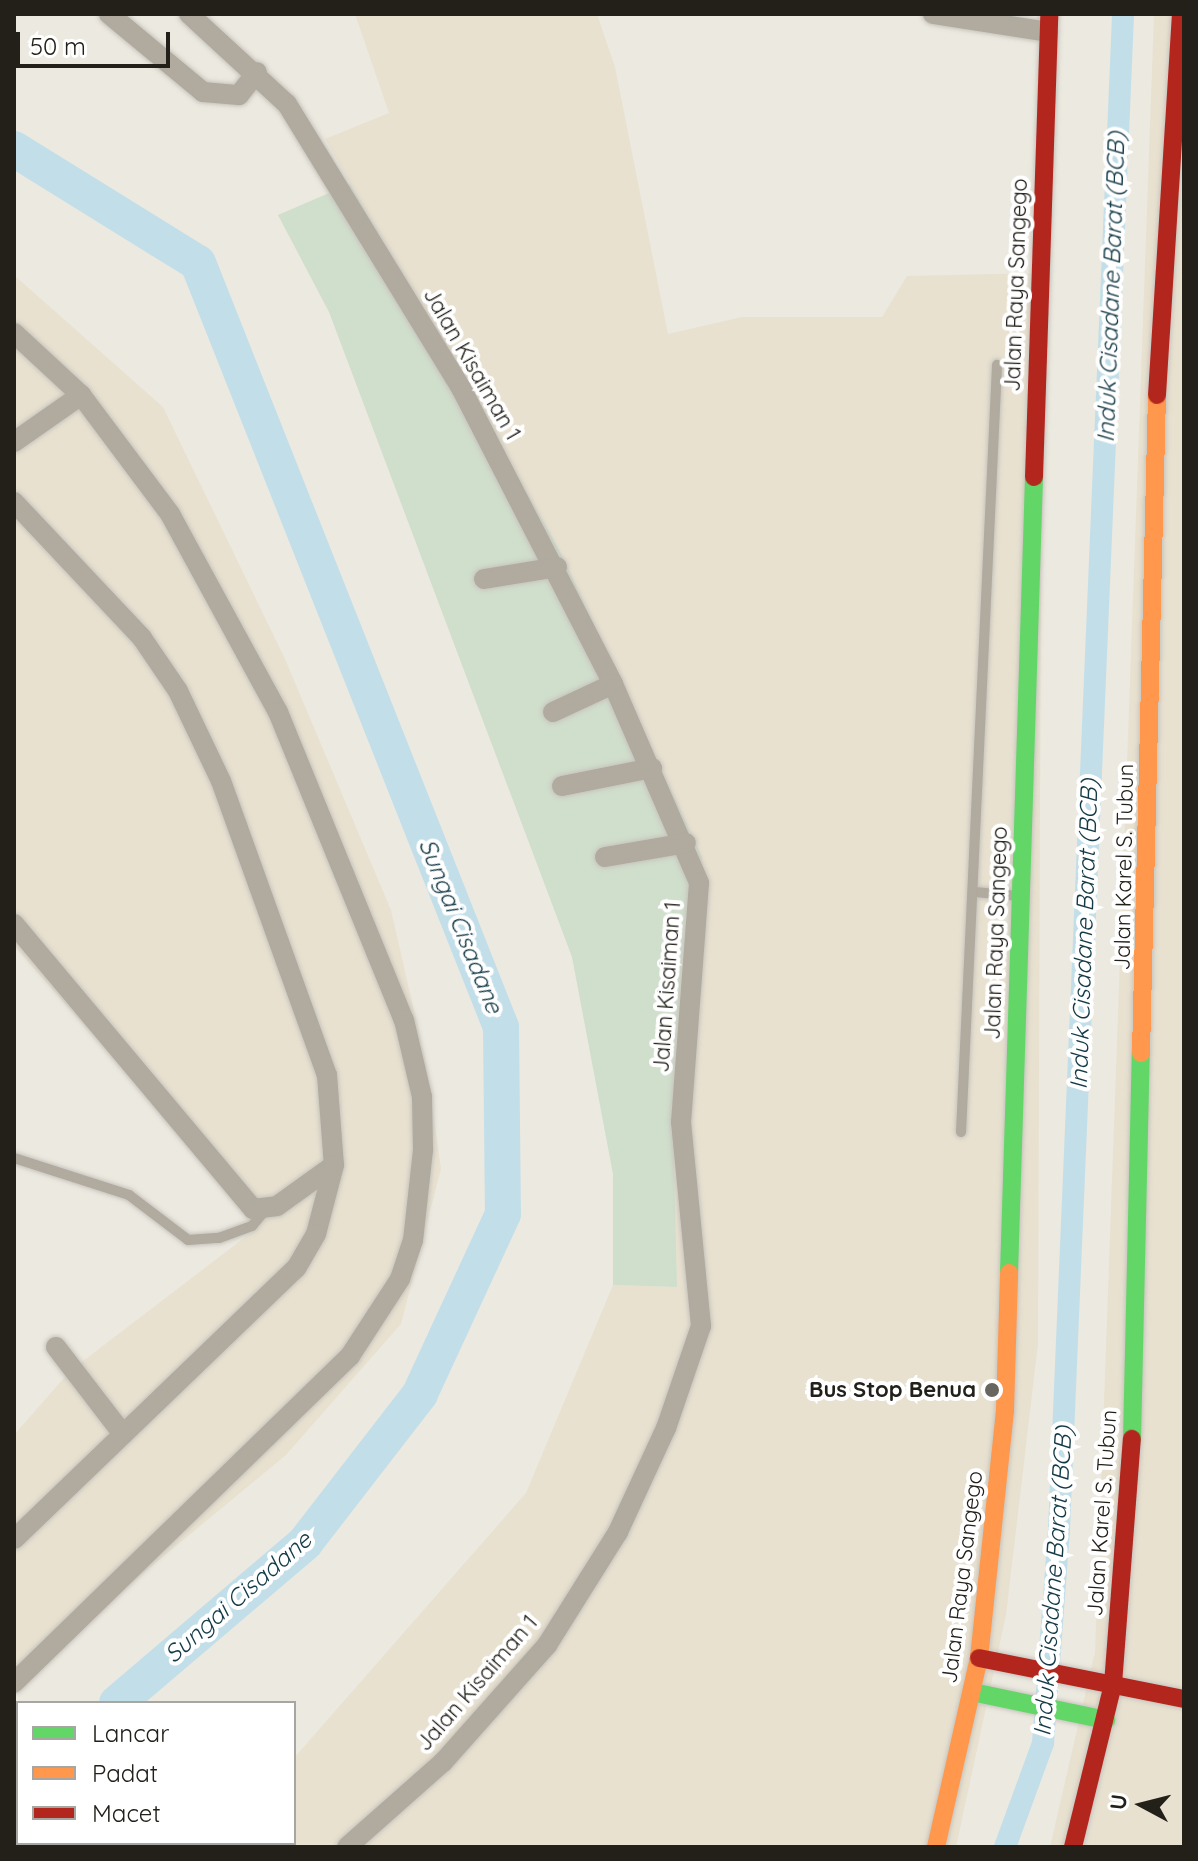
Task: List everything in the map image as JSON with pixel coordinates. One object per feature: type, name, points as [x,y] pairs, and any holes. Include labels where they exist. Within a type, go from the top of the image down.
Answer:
[{"type":"main road","name":"Jalan Karel S. Tubun","points":[[1073,1847],[1106,1720],[1104,1682],[1131,1496],[1158,331],[1181,14]]},
{"type":"main road","name":"Jalan Raya Sangego","points":[[936,1847],[979,1658],[1005,1410],[1048,23]]},
{"type":"main road","points":[[979,1658],[1184,1699]]},
{"type":"main road","points":[[972,1692],[1106,1720]]},
{"type":"street","points":[[109,14],[203,92],[239,95],[257,72]]},
{"type":"street","name":"Jalan Kisaiman 1","points":[[189,14],[257,72],[336,178],[557,567],[686,843],[699,883],[681,1122],[702,1285],[696,1341],[618,1532],[547,1645],[443,1762],[347,1847]]},
{"type":"street","points":[[933,14],[1048,23]]},
{"type":"street","points":[[14,333],[81,395],[170,514],[278,712],[404,1020],[422,1097],[423,1150],[413,1240],[400,1279],[350,1356],[14,1683]]},
{"type":"street","points":[[14,442],[81,395]]},
{"type":"street","points":[[14,502],[142,638],[190,716],[221,781],[327,1075],[334,1165],[316,1234],[296,1268],[14,1539]]},
{"type":"street","points":[[484,579],[557,567]]},
{"type":"street","points":[[553,712],[613,684]]},
{"type":"street","points":[[562,786],[652,768]]},
{"type":"street","points":[[605,857],[686,843]]},
{"type":"street","points":[[14,924],[234,1189],[263,1213],[334,1165]]},
{"type":"street","points":[[56,1347],[122,1433]]},
{"type":"lane","points":[[961,1132],[997,365]]},
{"type":"lane","points":[[974,892],[1022,896]]},
{"type":"lane","points":[[14,1158],[129,1195],[188,1240],[219,1238],[252,1226],[263,1213]]},
{"type":"shaded area","points":[[355,14],[597,14],[615,67],[668,334],[742,317],[882,317],[907,276],[1042,273],[1038,1344],[1006,1615],[956,1847],[174,1847],[296,1845],[296,1756],[526,1493],[613,1285],[676,1287],[559,549],[325,139],[389,113]]},
{"type":"shaded area","points":[[1154,14],[1184,14],[1184,1847],[1050,1847],[1095,1652]]},
{"type":"shaded area","points":[[14,275],[163,407],[285,659],[391,910],[426,1063],[441,1169],[401,1324],[286,1455],[14,1680],[14,1435],[70,1371],[261,1225],[14,946]]},
{"type":"green space","points":[[350,184],[559,549],[702,857],[673,1122],[677,1287],[613,1285],[613,1174],[572,957],[329,312],[278,215]]},
{"type":"waterway","name":"Induk Cisadane Barat (BCB)","points":[[1005,1847],[1043,1743],[1059,1530],[1123,14]]},
{"type":"waterway","name":"Sungai Cisadane","points":[[14,149],[198,263],[501,1027],[503,1214],[420,1394],[305,1543],[119,1701]]},
{"type":"traffic: fast","points":[[1009,1273],[1034,477]]},
{"type":"traffic: fast","points":[[1132,1439],[1141,1053]]},
{"type":"traffic: fast","points":[[972,1692],[1106,1720]]},
{"type":"traffic: slow","points":[[1141,1053],[1157,395]]},
{"type":"traffic: slow","points":[[936,1847],[979,1658],[1005,1410],[1009,1273]]},
{"type":"traffic: jam","points":[[1034,477],[1049,14]]},
{"type":"traffic: jam","points":[[1157,395],[1181,14]]},
{"type":"traffic: jam","points":[[1073,1847],[1113,1684],[1132,1439]]},
{"type":"traffic: jam","points":[[979,1658],[1184,1699]]},
{"type":"place","name":"Bus Stop Benua","points":[[992,1390]]}]
